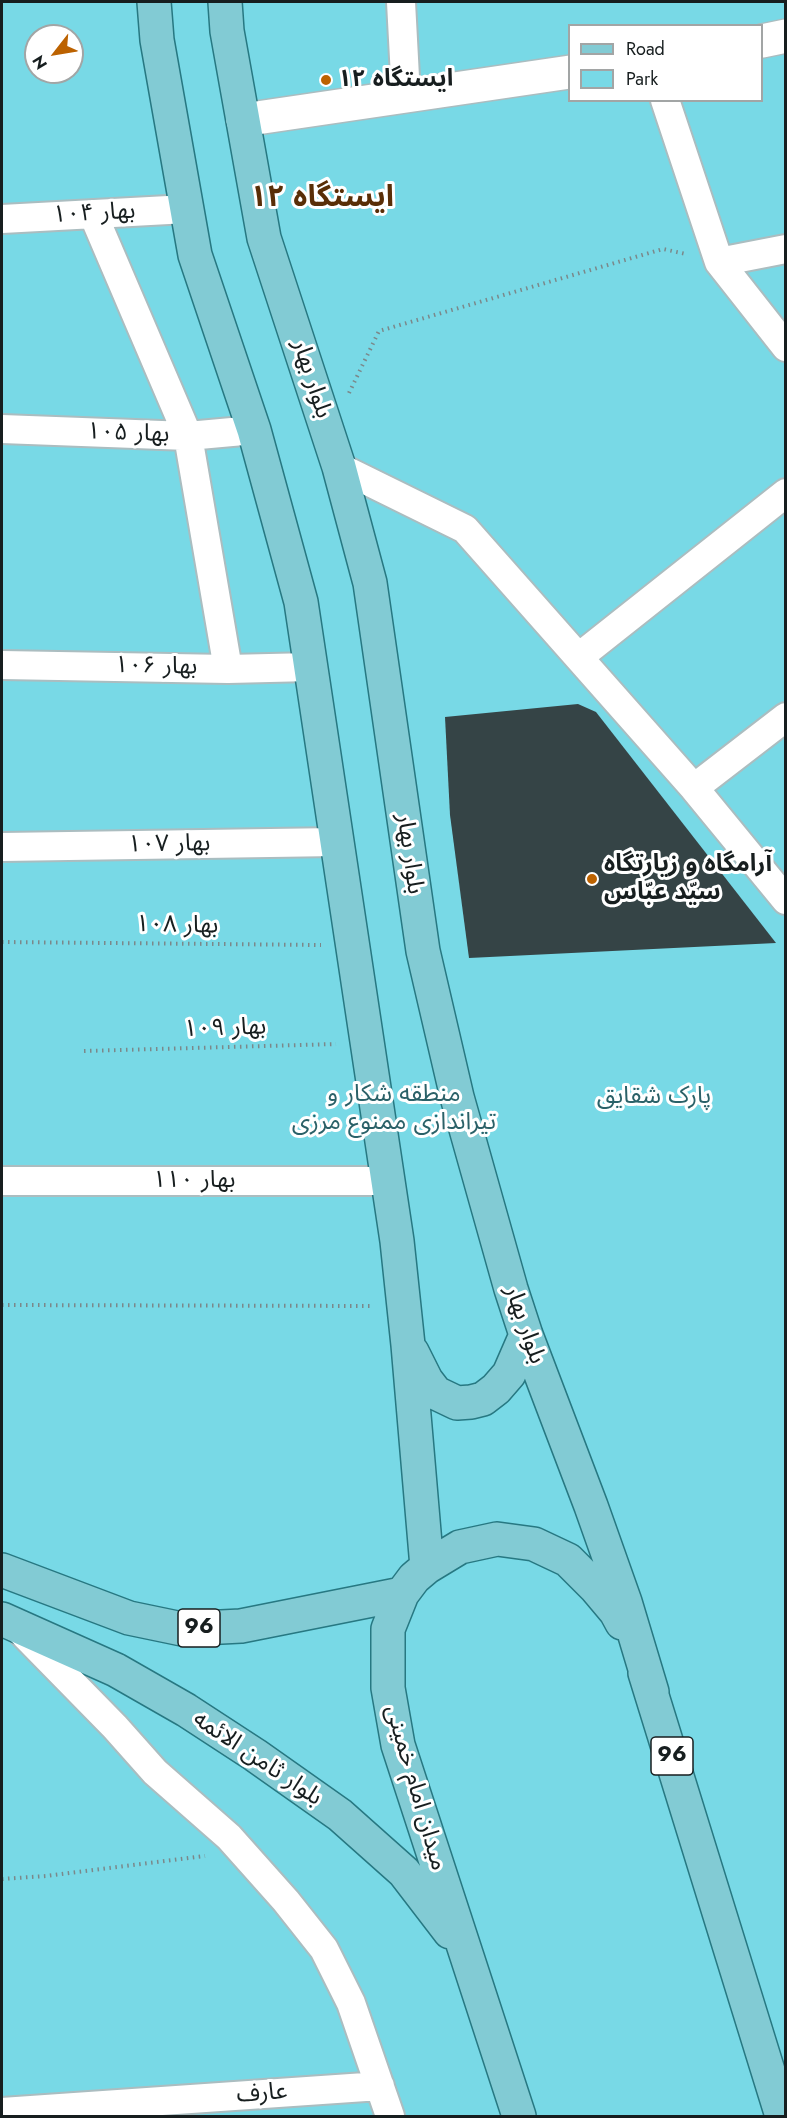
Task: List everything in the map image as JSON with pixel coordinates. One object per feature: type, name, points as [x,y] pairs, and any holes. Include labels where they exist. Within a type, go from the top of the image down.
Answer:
[{"type":"main road","points":[[154,2],[157,40],[195,255],[254,430],[301,602],[404,1306],[427,1567]]},
{"type":"main road","name":"بلوار بهار","points":[[225,2],[227,31],[264,238],[339,467],[370,584],[423,951],[460,1107],[510,1289],[625,1602],[652,1692]]},
{"type":"main road","points":[[408,1345],[426,1380],[436,1393],[457,1403],[471,1402],[483,1399],[496,1389],[509,1374],[526,1335]]},
{"type":"main road","name":"میدان امام خمینی","points":[[519,2116],[398,1745],[388,1688],[388,1629],[402,1594],[414,1578],[427,1567],[460,1547],[497,1539],[534,1544],[568,1560],[616,1612],[634,1644],[652,1692],[782,2116]]},
{"type":"main road","name":"96","points":[[2,1570],[129,1618],[182,1629],[241,1626],[402,1594]]},
{"type":"main road","name":"بلوار ثامن الائمه","points":[[8,1622],[116,1670],[166,1699],[255,1755],[340,1815],[404,1872],[436,1911],[467,1957]]},
{"type":"street","points":[[401,2],[406,96]]},
{"type":"street","points":[[763,40],[786,36]]},
{"type":"street","points":[[243,120],[568,72]]},
{"type":"street","points":[[666,102],[719,262],[786,347]]},
{"type":"street","name":"بهار ۱۰۴","points":[[2,219],[187,209]]},
{"type":"street","points":[[93,214],[188,436],[228,669]]},
{"type":"street","points":[[719,262],[786,249]]},
{"type":"street","name":"بهار ۱۰۵","points":[[2,429],[188,436],[254,430]]},
{"type":"street","points":[[339,467],[465,529],[694,788],[786,900]]},
{"type":"street","points":[[579,657],[786,493]]},
{"type":"street","name":"بهار ۱۰۶","points":[[2,665],[228,669],[311,667]]},
{"type":"street","points":[[694,788],[786,717]]},
{"type":"street","name":"بهار ۱۰۷","points":[[2,847],[337,842]]},
{"type":"street","name":"بهار ۱۱۰","points":[[2,1181],[387,1181]]},
{"type":"street","points":[[8,1622],[115,1727],[155,1772],[229,1837],[286,1901],[324,1949],[351,2003],[390,2116]]},
{"type":"street","name":"عارف","points":[[2,2112],[380,2086]]},
{"type":"path","points":[[328,434],[379,331],[663,249],[719,262]]},
{"type":"path","name":"بهار ۱۰۸","points":[[2,942],[352,945]]},
{"type":"path","name":"بهار ۱۰۹","points":[[84,1051],[367,1043]]},
{"type":"path","points":[[2,1305],[404,1306]]},
{"type":"path","points":[[2,1879],[46,1876],[242,1851]]},
{"type":"green space","name":"منطقه شکار و تیراندازی ممنوع مرزی","points":[[2,2],[785,2],[785,2116],[2,2116]]},
{"type":"building","name":"آرامگاه و زیارتگاه سیّد عبّاس","points":[[578,704],[596,712],[776,943],[469,958],[450,815],[445,717]]},
{"type":"place","name":"ایستگاه ۱۲","points":[[326,80]]},
{"type":"place","name":"آرامگاه و زیارتگاه سیّد عبّاس","points":[[592,879]]},
{"type":"district","name":"ایستگاه ۱۲","points":[[322,199]]},
{"type":"park label","name":"پارک شقایق","points":[[654,1097]]}]
